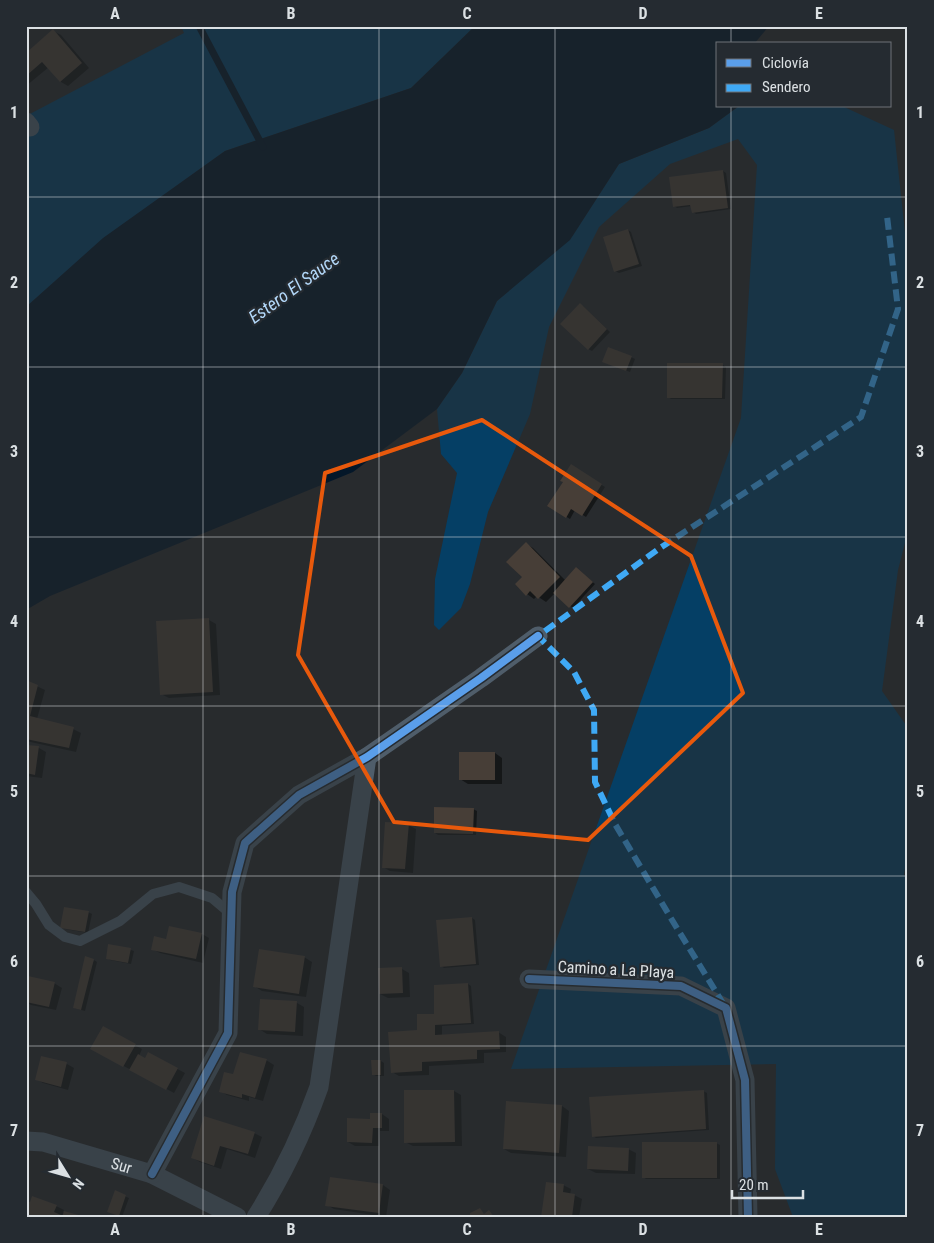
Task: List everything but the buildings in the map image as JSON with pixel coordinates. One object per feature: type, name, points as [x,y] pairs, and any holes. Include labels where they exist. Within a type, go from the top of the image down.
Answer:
[{"type":"street","points":[[152,1174],[228,1033],[232,892],[245,843],[300,795],[367,757],[538,636]]},
{"type":"street","points":[[256,1217],[278,1180],[309,1115],[319,1087],[367,757]]},
{"type":"street","name":"Camino a La Playa","points":[[529,979],[680,986],[726,1008],[745,1080],[748,1217]]},
{"type":"street","name":"Sur","points":[[26,1141],[43,1142],[152,1174],[237,1217]]},
{"type":"lane","points":[[26,892],[49,925],[65,937],[80,941],[120,920],[153,894],[179,887],[212,898],[232,915]]},
{"type":"highlighted area","points":[[482,420],[691,556],[743,693],[588,840],[394,822],[298,655],[325,473]]},
{"type":"shaded area","points":[[181,26],[475,26],[411,88],[225,151],[104,238],[26,307],[26,116],[184,33]]},
{"type":"shaded area","points":[[736,108],[846,108],[894,130],[908,261],[908,531],[898,570],[882,691],[908,728],[908,848],[904,875],[908,877],[908,1217],[793,1217],[775,1169],[776,1064],[511,1069],[741,418],[757,165],[738,139],[670,164],[599,227],[549,327],[530,414],[488,512],[470,584],[461,608],[439,630],[434,625],[435,579],[457,473],[441,454],[437,409],[462,373],[497,301],[573,235],[619,164],[709,128]]},
{"type":"water","name":"Estero El Sauce","points":[[475,26],[769,26],[756,42],[716,42],[716,108],[736,108],[709,128],[619,164],[570,240],[497,301],[462,373],[437,409],[353,472],[50,596],[26,610],[26,307],[103,238],[225,151],[411,88]]},
{"type":"waterway","points":[[199,26],[263,147]]},
{"type":"marked path","points":[[724,1005],[615,824],[595,782],[594,710],[574,672],[538,636],[660,548],[861,417],[898,309],[887,216]]},
{"type":"cycle path","points":[[152,1174],[228,1033],[232,892],[245,843],[299,795],[367,757],[538,636]]},
{"type":"cycle path","points":[[529,979],[681,986],[726,1008],[745,1080],[748,1217]]}]
